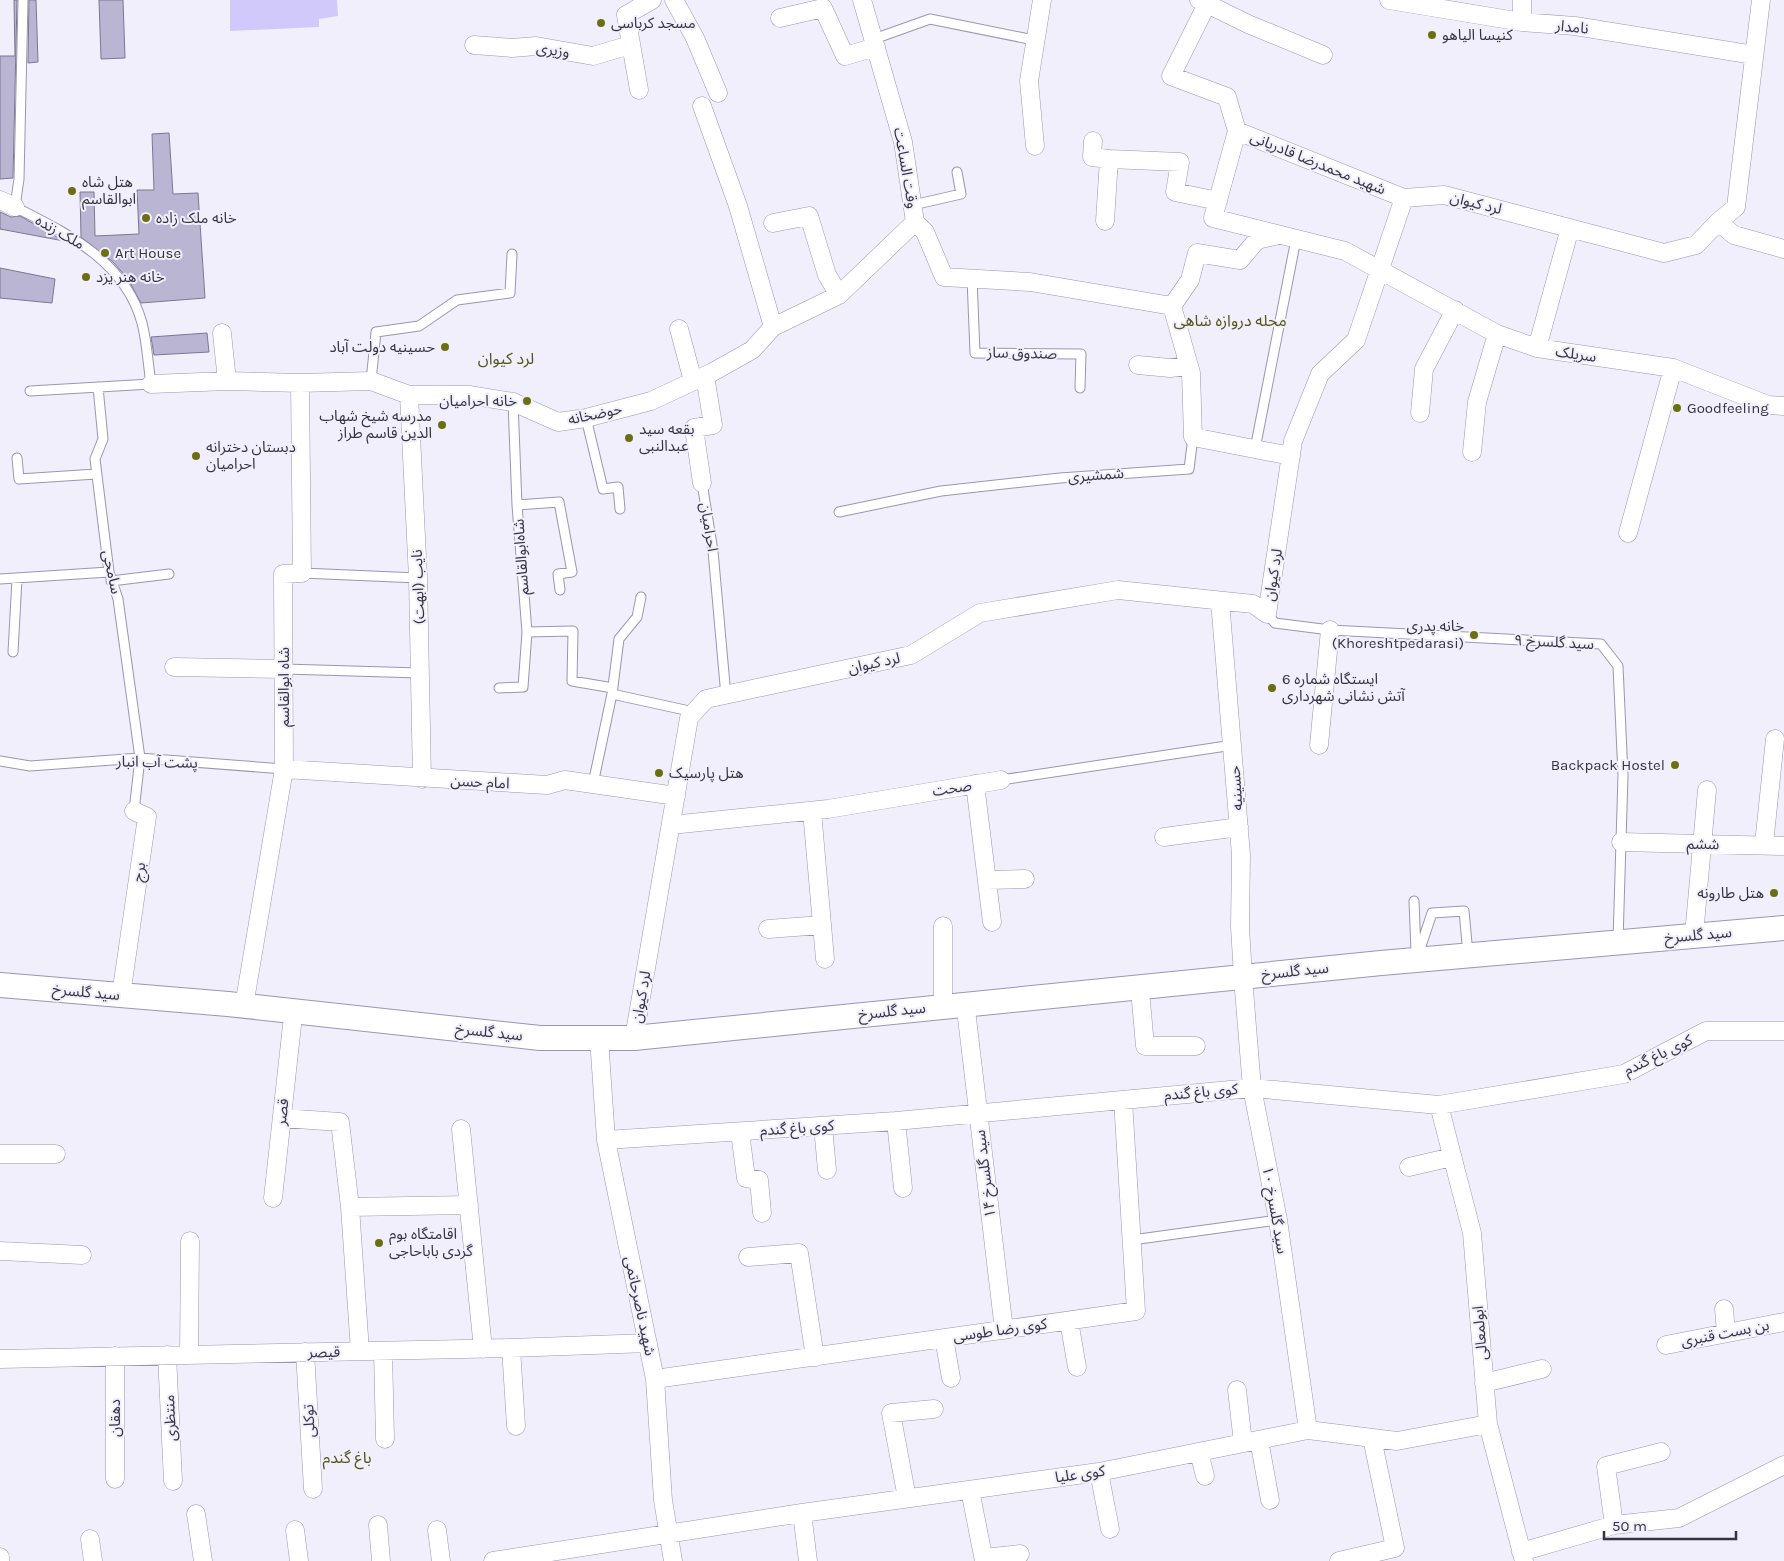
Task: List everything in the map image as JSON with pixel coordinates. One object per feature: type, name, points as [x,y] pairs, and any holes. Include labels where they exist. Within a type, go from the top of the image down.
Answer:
[{"type":"main road","name":"سید گلسرخ","points":[[1469,963],[1618,942],[1784,928]]},
{"type":"main road","name":"سید گلسرخ","points":[[633,1044],[942,1005],[1244,983],[1469,963],[1784,942]]},
{"type":"main road","name":"سید گلسرخ","points":[[0,999],[292,1025],[539,1052],[599,1045],[967,1018],[1141,1001],[1244,983]]},
{"type":"main road","name":"سید گلسرخ","points":[[0,985],[244,1006],[599,1045]]},
{"type":"street","points":[[639,90],[626,15],[652,0]]},
{"type":"street","points":[[674,0],[695,38],[718,93]]},
{"type":"street","name":"وقت الساعت","points":[[773,327],[839,296],[914,213],[903,142],[862,0]]},
{"type":"street","points":[[1035,146],[1029,81],[1034,40],[1042,0]]},
{"type":"street","name":"نامدار","points":[[1389,0],[1522,22],[1575,26],[1754,55]]},
{"type":"street","points":[[1522,0],[1522,22]]},
{"type":"street","name":"لرد کیوان","points":[[633,1044],[689,718],[706,699],[912,655],[980,613],[1118,590],[1254,604],[1267,614],[1293,441],[1320,374],[1356,340],[1404,198],[1444,195],[1664,253],[1696,245],[1718,222],[1736,207],[1761,0]]},
{"type":"street","points":[[1205,1],[1248,24],[1322,55]]},
{"type":"street","name":"شهید محمدرضا قادریانی","points":[[1205,1],[1171,76],[1227,96],[1237,131],[1404,198]]},
{"type":"street","points":[[780,18],[823,8],[844,56],[875,43]]},
{"type":"street","name":"وزیری","points":[[474,45],[512,48],[536,46],[593,56],[630,45]]},
{"type":"street","points":[[702,106],[750,228],[773,327]]},
{"type":"street","points":[[1237,131],[1213,218],[1345,251],[1380,269]]},
{"type":"street","points":[[1093,141],[1092,157],[1180,162],[1175,192],[1218,201]]},
{"type":"street","points":[[1105,221],[1109,159]]},
{"type":"street","points":[[914,213],[925,232],[944,277],[972,277],[1030,282],[1172,306],[1190,280],[1197,253],[1240,260],[1257,240],[1279,234]]},
{"type":"street","points":[[773,223],[809,216],[827,275],[839,296]]},
{"type":"street","points":[[1718,222],[1734,235],[1784,249]]},
{"type":"street","points":[[1537,348],[1570,228]]},
{"type":"street","name":"سریلک","points":[[1380,269],[1497,334],[1537,348],[1673,368],[1768,405],[1784,406]]},
{"type":"street","name":"شمشیری","points":[[1172,306],[1189,366],[1194,437]]},
{"type":"street","points":[[1420,413],[1424,369],[1455,310]]},
{"type":"street","name":"حوضخانه","points":[[371,381],[409,395],[469,395],[513,402],[558,422],[586,418],[651,401],[752,350],[773,327]]},
{"type":"street","points":[[679,329],[699,378]]},
{"type":"street","points":[[222,333],[227,380]]},
{"type":"street","points":[[1472,452],[1477,402],[1497,334]]},
{"type":"street","points":[[1138,365],[1170,368],[1189,366]]},
{"type":"street","points":[[1628,533],[1673,368]]},
{"type":"street","name":"احرامیان","points":[[699,378],[713,425],[694,428],[702,483]]},
{"type":"street","points":[[151,384],[227,380],[300,383],[371,381]]},
{"type":"street","points":[[300,383],[302,573]]},
{"type":"street","name":"نایب (ابهت)","points":[[409,395],[418,578],[422,779]]},
{"type":"street","points":[[1194,437],[1291,456]]},
{"type":"street","name":"شاه ابوالقاسم","points":[[244,1006],[284,769],[283,574],[302,573]]},
{"type":"street","name":"حسینیه","points":[[1220,601],[1239,827],[1244,983]]},
{"type":"street","points":[[1319,745],[1330,630]]},
{"type":"street","points":[[174,667],[284,669]]},
{"type":"street","points":[[1764,844],[1775,739]]},
{"type":"street","name":"امام حسن","points":[[284,769],[422,779],[548,785],[565,780],[676,796]]},
{"type":"street","name":"صحت","points":[[671,826],[812,811],[1001,780]]},
{"type":"street","points":[[975,784],[992,922]]},
{"type":"street","points":[[1694,935],[1707,790]]},
{"type":"street","name":"برج","points":[[121,995],[147,817],[134,811]]},
{"type":"street","points":[[812,811],[824,959]]},
{"type":"street","points":[[1164,837],[1239,827]]},
{"type":"street","name":"ششم","points":[[1621,842],[1764,844],[1784,846]]},
{"type":"street","points":[[987,880],[1025,879]]},
{"type":"street","points":[[768,929],[822,925]]},
{"type":"street","points":[[942,1005],[943,926]]},
{"type":"street","name":"سید گلسرخ ۱۰","points":[[1244,983],[1252,1088],[1278,1220],[1308,1430]]},
{"type":"street","points":[[1141,1001],[1145,1046],[1196,1046]]},
{"type":"street","name":"سید گلسرخ ۱۴","points":[[967,1018],[1004,1330]]},
{"type":"street","name":"قصر","points":[[273,1198],[292,1025]]},
{"type":"street","name":"کوی باغ گندم","points":[[606,1140],[896,1121],[1252,1088],[1439,1105],[1624,1074],[1706,1031],[1784,1031]]},
{"type":"street","name":"شهید ناصرحاتمی","points":[[599,1045],[606,1140],[655,1379],[663,1500],[673,1561]]},
{"type":"street","name":"کوی رضا طوسی","points":[[655,1379],[1136,1311],[1123,1100]]},
{"type":"street","name":"ابولمعالی","points":[[1439,1105],[1472,1233],[1488,1424],[1522,1556]]},
{"type":"street","points":[[282,1118],[340,1122],[350,1207],[360,1352]]},
{"type":"street","points":[[896,1121],[903,1188]]},
{"type":"street","points":[[823,1126],[828,1170]]},
{"type":"street","points":[[461,1129],[484,1349]]},
{"type":"street","points":[[740,1132],[746,1178],[759,1180],[762,1213]]},
{"type":"street","points":[[0,1154],[56,1154]]},
{"type":"street","points":[[1408,1167],[1452,1157]]},
{"type":"street","points":[[350,1207],[469,1205]]},
{"type":"street","points":[[188,1355],[190,1241]]},
{"type":"street","points":[[0,1251],[82,1255]]},
{"type":"street","points":[[748,1257],[799,1253],[816,1356]]},
{"type":"street","points":[[1724,1309],[1726,1333]]},
{"type":"street","points":[[1069,1320],[1077,1367]]},
{"type":"street","name":"بن بست قنبری","points":[[1666,1345],[1784,1322]]},
{"type":"street","points":[[944,1338],[951,1378]]},
{"type":"street","name":"قیصر","points":[[0,1359],[484,1349],[648,1343]]},
{"type":"street","points":[[511,1348],[516,1426]]},
{"type":"street","points":[[383,1351],[386,1438]]},
{"type":"street","name":"توکلی","points":[[305,1352],[313,1489]]},
{"type":"street","name":"منتظری","points":[[167,1355],[173,1481]]},
{"type":"street","name":"دهقان","points":[[115,1356],[115,1479]]},
{"type":"street","points":[[1484,1383],[1542,1369]]},
{"type":"street","points":[[1237,1390],[1251,1442],[1270,1500]]},
{"type":"street","points":[[907,1498],[891,1413],[934,1409]]},
{"type":"street","name":"کوی علیا","points":[[493,1561],[524,1559],[802,1513],[1099,1472],[1308,1430],[1397,1441],[1488,1424]]},
{"type":"street","points":[[1339,1561],[1394,1548],[1372,1438]]},
{"type":"street","points":[[1199,1452],[1205,1476]]},
{"type":"street","points":[[1614,1525],[1606,1466],[1661,1452]]},
{"type":"street","points":[[1522,1556],[1614,1525],[1678,1518],[1784,1465]]},
{"type":"street","points":[[1099,1472],[1110,1529]]},
{"type":"street","points":[[970,1490],[984,1560],[1020,1554]]},
{"type":"street","points":[[802,1513],[808,1561]]},
{"type":"street","points":[[196,1514],[203,1561]]},
{"type":"street","points":[[378,1525],[381,1561]]},
{"type":"street","points":[[295,1530],[299,1561]]},
{"type":"street","points":[[437,1530],[441,1561]]},
{"type":"street","points":[[90,1539],[93,1561]]},
{"type":"lane","points":[[8,204],[19,179],[23,0]]},
{"type":"lane","points":[[875,43],[930,19],[1034,40]]},
{"type":"lane","points":[[914,213],[960,194],[957,172]]},
{"type":"lane","name":"ملک زنده","points":[[8,204],[78,240],[106,263],[136,304],[142,324],[151,384]]},
{"type":"lane","points":[[1255,449],[1296,239]]},
{"type":"lane","points":[[371,381],[376,332],[419,326],[457,300],[510,293],[512,254]]},
{"type":"lane","name":"صندوق ساز","points":[[972,277],[975,353],[1081,354],[1080,388]]},
{"type":"lane","points":[[30,391],[151,384]]},
{"type":"lane","name":"سامحی","points":[[98,386],[103,439],[95,459],[96,474],[110,577],[118,599],[140,758]]},
{"type":"lane","name":"شاه‌ابوالقاسم","points":[[498,688],[523,687],[527,632],[513,402]]},
{"type":"lane","points":[[586,418],[603,489],[618,487],[620,509]]},
{"type":"lane","name":"شمشیری","points":[[839,512],[950,490],[1060,478],[1190,469],[1194,437]]},
{"type":"lane","points":[[17,458],[19,480],[96,474]]},
{"type":"lane","name":"احرامیان","points":[[702,483],[713,551],[726,696]]},
{"type":"lane","points":[[518,505],[559,502],[572,572],[558,574],[560,590]]},
{"type":"lane","points":[[302,573],[418,578]]},
{"type":"lane","points":[[0,579],[17,580],[169,574]]},
{"type":"lane","points":[[13,652],[17,580]]},
{"type":"lane","points":[[593,784],[613,691],[619,639],[637,617],[641,597]]},
{"type":"lane","name":"سید گلسرخ ۹","points":[[1267,614],[1275,623],[1330,630],[1601,644],[1618,666],[1623,775],[1618,942]]},
{"type":"lane","points":[[527,632],[574,630],[572,681],[695,712]]},
{"type":"lane","points":[[284,669],[420,673]]},
{"type":"lane","name":"صحت","points":[[1001,780],[1233,745]]},
{"type":"lane","name":"پشت آب انبار","points":[[0,761],[30,766],[140,758],[284,769]]},
{"type":"lane","name":"برج","points":[[134,811],[140,758]]},
{"type":"lane","points":[[1414,901],[1416,968]]},
{"type":"lane","points":[[1416,968],[1432,913],[1464,911],[1469,963]]},
{"type":"lane","points":[[1132,1240],[1278,1220]]},
{"type":"shaded area","points":[[230,0],[337,0],[338,16],[319,19],[319,27],[230,31]]},
{"type":"building","points":[[14,0],[17,0],[13,178],[0,179],[0,56],[15,56]]},
{"type":"building","points":[[29,0],[36,0],[38,62],[28,63]]},
{"type":"building","points":[[99,0],[123,0],[125,58],[101,59]]},
{"type":"building","points":[[169,133],[173,194],[198,193],[205,298],[141,303],[128,279],[113,262],[81,237],[80,192],[94,192],[95,236],[139,234],[137,190],[154,190],[152,134]]},
{"type":"building","points":[[0,212],[11,217],[20,216],[64,241],[0,229]]},
{"type":"building","points":[[0,268],[55,279],[52,303],[0,298]]},
{"type":"building","points":[[207,333],[209,352],[154,355],[151,337]]},
{"type":"place","name":"مسجد کرباسی","points":[[601,23]]},
{"type":"place","name":"کنیسا الیاهو","points":[[1432,35]]},
{"type":"place","name":"هتل شاه ابوالقاسم","points":[[72,191]]},
{"type":"place","name":"خانه ملک زاده","points":[[146,218]]},
{"type":"place","name":"Art House","points":[[105,253]]},
{"type":"place","name":"خانه هنر یزد","points":[[86,277]]},
{"type":"place","name":"حسینیه دولت آباد","points":[[445,347]]},
{"type":"place","name":"خانه احرامیان","points":[[527,401]]},
{"type":"place","name":"Goodfeeling","points":[[1677,408]]},
{"type":"place","name":"مدرسه شیخ شهاب الدین قاسم طراز","points":[[442,425]]},
{"type":"place","name":"بقعه سید عبدالنبی","points":[[629,438]]},
{"type":"place","name":"دبستان دخترانه احرامیان","points":[[196,456]]},
{"type":"place","name":"خانه پدری (Khoreshtpedarasi)","points":[[1474,635]]},
{"type":"place","name":"ایستگاه شماره 6 آتش نشانی شهرداری","points":[[1272,688]]},
{"type":"place","name":"Backpack Hostel","points":[[1675,765]]},
{"type":"place","name":"هتل پارسیک","points":[[659,773]]},
{"type":"place","name":"هتل طارونه","points":[[1774,893]]},
{"type":"place","name":"اقامتگاه بوم گردی باباحاجی","points":[[379,1243]]},
{"type":"district","name":"محله دروازه شاهی","points":[[1230,320]]},
{"type":"district","name":"لرد کیوان","points":[[506,358]]},
{"type":"district","name":"باغ گندم","points":[[347,1457]]}]
